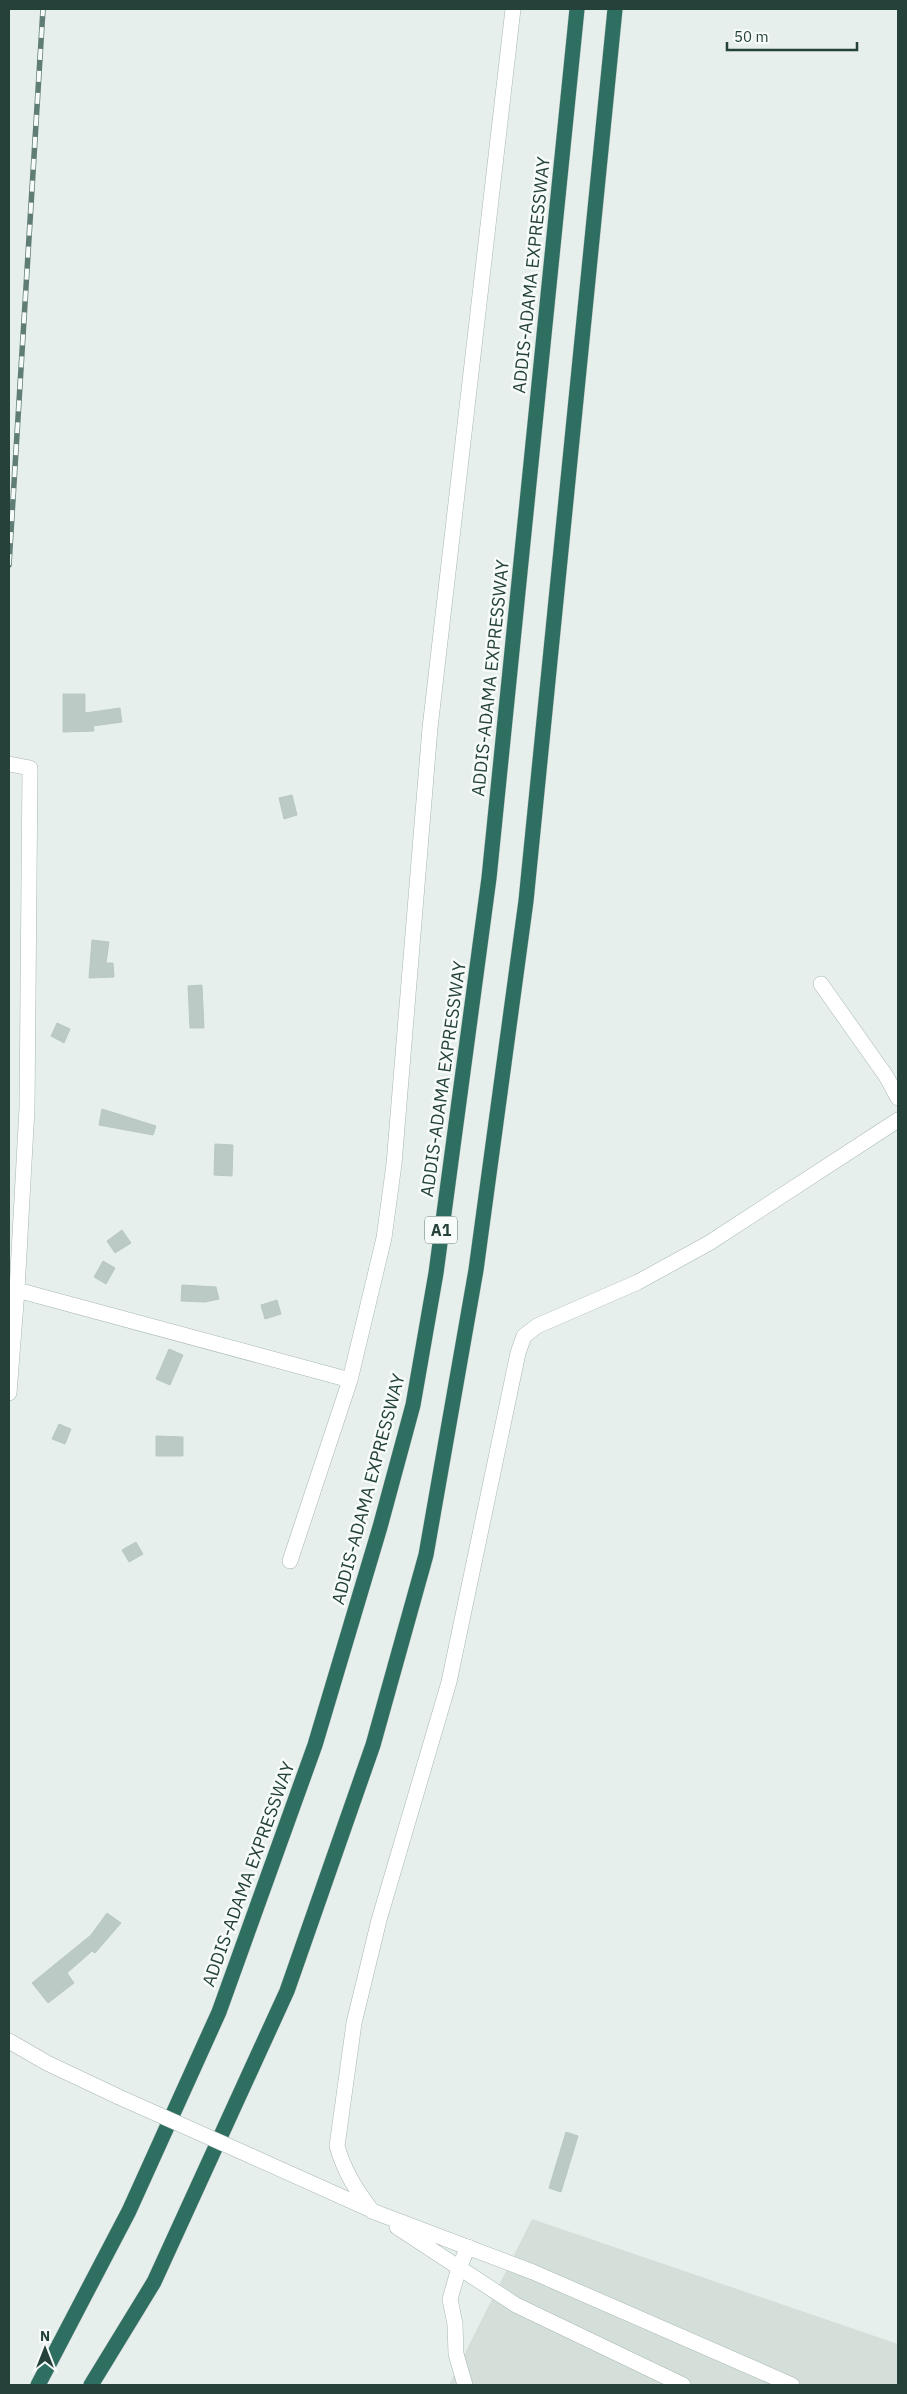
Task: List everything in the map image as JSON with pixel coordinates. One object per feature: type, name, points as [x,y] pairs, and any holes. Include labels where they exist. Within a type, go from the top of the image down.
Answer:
[{"type":"highway","name":"ADDIS-ADAMA EXPRESSWAY","points":[[38,2385],[129,2211],[219,2012],[315,1745],[380,1527],[413,1405],[436,1273],[489,878],[577,9]]},
{"type":"highway","name":"A1","points":[[91,2385],[154,2282],[287,1990],[373,1745],[426,1555],[476,1270],[526,901],[615,9]]},
{"type":"street","points":[[290,1561],[350,1380],[384,1238],[394,1164],[430,728],[513,9]]},
{"type":"street","points":[[9,764],[30,768],[27,1108],[9,1394]]},
{"type":"street","points":[[821,984],[886,1076],[898,1098]]},
{"type":"street","points":[[683,2385],[516,2304],[372,2211],[355,2189],[342,2165],[337,2146],[354,2023],[379,1920],[449,1682],[516,1362],[524,1336],[537,1326],[638,1282],[709,1243],[898,1120]]},
{"type":"street","points":[[17,1290],[350,1380]]},
{"type":"street","points":[[9,2041],[46,2063],[372,2211],[533,2272],[792,2385]]},
{"type":"street","points":[[465,2385],[456,2354],[455,2324],[450,2299],[459,2268],[468,2247]]},
{"type":"shaded area","points":[[532,2219],[898,2344],[898,2385],[449,2385]]},
{"type":"building","points":[[63,694],[85,694],[85,713],[120,708],[122,722],[93,726],[94,731],[63,732]]},
{"type":"building","points":[[292,795],[297,815],[284,819],[279,798]]},
{"type":"building","points":[[92,940],[109,942],[106,963],[113,963],[114,977],[89,978]]},
{"type":"building","points":[[202,985],[204,1028],[190,1028],[188,986]]},
{"type":"building","points":[[57,1023],[70,1029],[64,1043],[51,1036]]},
{"type":"building","points":[[102,1109],[156,1126],[153,1135],[99,1125]]},
{"type":"building","points":[[215,1144],[233,1145],[232,1176],[214,1175]]},
{"type":"building","points":[[122,1230],[131,1243],[115,1253],[107,1241]]},
{"type":"building","points":[[103,1261],[115,1268],[106,1284],[94,1277]]},
{"type":"building","points":[[182,1285],[216,1287],[219,1299],[205,1302],[181,1301]]},
{"type":"building","points":[[277,1300],[281,1314],[265,1319],[261,1305]]},
{"type":"building","points":[[169,1349],[183,1355],[170,1385],[156,1379]]},
{"type":"building","points":[[59,1424],[71,1429],[65,1444],[52,1439]]},
{"type":"building","points":[[156,1436],[183,1437],[183,1456],[156,1456]]},
{"type":"building","points":[[136,1542],[143,1554],[129,1562],[122,1550]]},
{"type":"building","points":[[107,1913],[121,1923],[95,1953],[92,1951],[67,1973],[74,1983],[48,2003],[32,1983],[91,1935]]},
{"type":"building","points":[[566,2132],[578,2136],[561,2192],[549,2188]]},
{"type":"railway","points":[[9,565],[43,9]]}]
